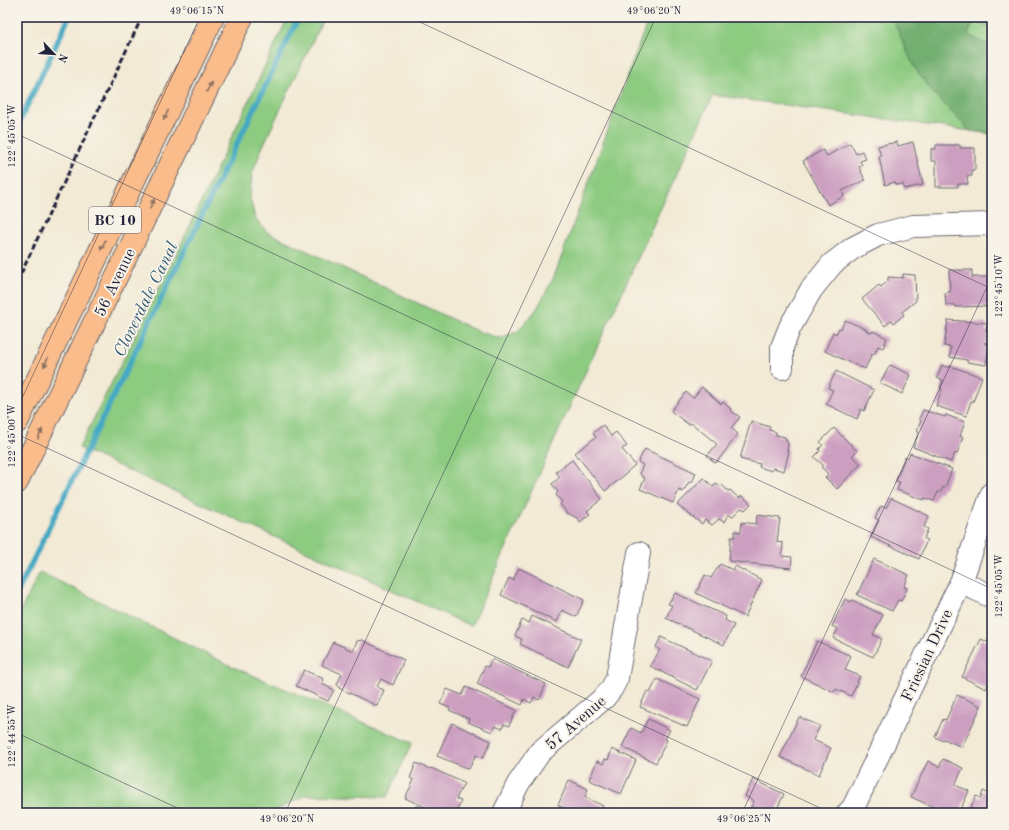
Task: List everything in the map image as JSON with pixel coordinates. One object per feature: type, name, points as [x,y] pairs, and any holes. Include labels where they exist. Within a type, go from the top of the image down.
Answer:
[{"type":"highway","name":"56 Avenue","points":[[17,422],[213,17]]},
{"type":"highway","name":"56 Avenue","points":[[17,482],[242,17]]},
{"type":"street","points":[[782,368],[782,347],[790,327],[811,290],[832,264],[853,248],[878,235],[913,226],[992,224]]},
{"type":"street","name":"Friesian Drive","points":[[855,811],[961,582],[992,493]]},
{"type":"street","name":"57 Avenue","points":[[504,813],[518,784],[540,752],[605,697],[612,688],[617,678],[639,553]]},
{"type":"street","points":[[961,582],[992,597]]},
{"type":"green space","points":[[288,17],[324,17],[262,148],[252,174],[250,198],[255,218],[267,232],[477,331],[499,338],[517,332],[536,310],[554,277],[649,17],[992,17],[992,134],[713,95],[471,626],[79,448],[189,228]]},
{"type":"green space","points":[[892,17],[992,17],[992,29],[974,21],[968,34],[981,42],[992,45],[992,134],[970,131],[935,95],[914,67]]},
{"type":"green space","points":[[40,572],[231,666],[412,743],[387,797],[306,795],[271,813],[17,813],[17,618]]},
{"type":"building","points":[[897,142],[898,146],[913,142],[923,185],[904,189],[903,184],[896,185],[895,182],[885,185],[878,146]]},
{"type":"building","points":[[850,143],[856,154],[862,151],[866,159],[860,161],[862,165],[859,167],[865,180],[842,191],[844,196],[828,205],[803,161],[823,150],[827,156]]},
{"type":"building","points":[[936,145],[960,145],[960,148],[975,148],[975,170],[972,170],[972,176],[967,176],[968,184],[958,184],[958,187],[936,187],[936,161],[931,161],[931,149],[936,149]]},
{"type":"building","points":[[949,270],[972,270],[972,277],[992,277],[992,306],[956,307],[955,305],[946,305],[945,293],[950,292]]},
{"type":"building","points":[[903,274],[915,275],[916,301],[902,312],[904,315],[894,323],[892,320],[885,326],[862,299],[879,285],[881,287],[888,281],[888,277],[903,278]]},
{"type":"building","points":[[845,320],[866,329],[867,331],[872,333],[873,331],[887,338],[883,348],[878,346],[874,355],[872,354],[865,369],[825,351],[833,332],[836,334],[839,328],[841,329]]},
{"type":"building","points":[[948,320],[987,323],[986,331],[989,332],[988,343],[985,342],[985,344],[989,345],[986,365],[950,357],[951,347],[944,346]]},
{"type":"building","points":[[890,365],[911,375],[902,394],[880,383]]},
{"type":"building","points":[[942,365],[949,368],[950,366],[982,377],[966,416],[936,406],[942,389],[940,388],[943,380],[937,378]]},
{"type":"building","points":[[836,371],[874,390],[864,411],[861,409],[857,419],[826,404],[833,390],[828,388]]},
{"type":"building","points":[[702,387],[721,404],[723,402],[731,409],[730,410],[740,417],[731,428],[738,434],[716,463],[707,456],[717,444],[691,423],[689,425],[671,411],[686,392],[693,398]]},
{"type":"building","points":[[923,410],[945,417],[946,415],[965,422],[960,436],[963,437],[957,454],[955,453],[951,462],[913,447],[919,432],[917,431],[921,420],[919,419]]},
{"type":"building","points":[[751,421],[770,427],[769,430],[776,432],[776,435],[785,437],[788,444],[787,451],[789,451],[784,471],[773,468],[772,471],[759,467],[760,464],[740,459]]},
{"type":"building","points":[[603,425],[611,436],[616,432],[627,446],[622,449],[635,465],[605,491],[575,453],[596,437],[593,433]]},
{"type":"building","points":[[834,428],[857,451],[852,456],[861,464],[837,489],[825,477],[828,474],[821,467],[823,465],[814,457],[823,445],[820,442]]},
{"type":"building","points":[[645,449],[696,473],[692,483],[689,482],[683,492],[679,490],[673,503],[640,489],[645,478],[641,476],[640,472],[643,465],[638,462]]},
{"type":"building","points":[[910,453],[952,469],[945,488],[943,487],[941,492],[938,492],[934,501],[924,498],[924,500],[897,490],[900,482],[896,481],[905,457],[908,458]]},
{"type":"building","points":[[572,460],[602,499],[587,511],[590,514],[580,522],[577,518],[567,513],[560,504],[562,502],[556,495],[558,492],[552,484],[560,477],[556,472]]},
{"type":"building","points":[[704,478],[713,487],[716,483],[719,485],[721,484],[728,491],[730,490],[739,498],[742,496],[751,504],[745,510],[741,508],[733,516],[728,515],[724,522],[719,519],[712,525],[705,520],[702,524],[677,505]]},
{"type":"building","points":[[891,498],[929,516],[924,527],[928,529],[924,538],[927,540],[919,559],[871,537],[879,520],[875,518],[881,506],[886,508]]},
{"type":"building","points":[[757,515],[780,518],[777,542],[783,543],[782,556],[792,557],[791,568],[729,561],[731,537],[735,537],[735,531],[741,532],[742,522],[756,524]]},
{"type":"building","points":[[874,559],[909,575],[904,587],[907,588],[901,601],[898,600],[892,611],[857,595]]},
{"type":"building","points":[[720,564],[733,570],[735,566],[762,580],[745,617],[696,593],[705,575],[711,578]]},
{"type":"building","points":[[519,568],[584,600],[576,617],[562,610],[557,622],[501,595],[509,578],[513,580]]},
{"type":"building","points":[[675,593],[726,616],[725,620],[734,625],[724,645],[666,618],[672,605],[668,604]]},
{"type":"building","points":[[845,599],[851,602],[852,600],[883,615],[873,635],[882,639],[873,657],[833,638],[838,629],[832,626]]},
{"type":"building","points":[[532,616],[581,639],[568,667],[520,644],[522,639],[515,636],[522,620],[529,623]]},
{"type":"building","points":[[661,637],[712,661],[697,690],[650,666],[660,650],[656,647]]},
{"type":"building","points":[[981,639],[992,644],[992,684],[989,682],[986,689],[962,677]]},
{"type":"building","points":[[362,640],[404,660],[393,685],[381,679],[377,687],[384,690],[377,706],[339,688],[337,684],[342,674],[322,665],[333,642],[353,651],[357,641]]},
{"type":"building","points":[[817,641],[851,656],[845,670],[860,676],[851,696],[836,689],[834,692],[801,676]]},
{"type":"building","points":[[492,659],[546,684],[539,700],[534,697],[531,703],[524,699],[522,705],[477,684],[485,666],[488,667]]},
{"type":"building","points":[[304,670],[324,679],[322,684],[334,690],[328,701],[296,686]]},
{"type":"building","points":[[657,679],[700,699],[687,727],[640,707],[647,691],[650,693]]},
{"type":"building","points":[[466,687],[516,710],[509,726],[504,724],[502,729],[495,726],[492,732],[468,722],[469,719],[440,704],[447,689],[462,695]]},
{"type":"building","points":[[957,695],[981,706],[962,747],[944,739],[943,741],[935,737],[943,719],[946,720]]},
{"type":"building","points":[[799,717],[820,726],[813,740],[831,748],[819,775],[780,757]]},
{"type":"building","points":[[648,719],[670,730],[656,763],[622,747],[631,728],[641,733]]},
{"type":"building","points":[[452,723],[491,741],[483,758],[476,755],[469,769],[437,756]]},
{"type":"building","points":[[612,749],[636,760],[621,794],[589,780],[597,761],[603,764],[605,759],[608,760]]},
{"type":"building","points":[[943,759],[963,768],[955,785],[969,791],[959,813],[947,813],[911,797],[928,761],[939,767]]},
{"type":"building","points":[[416,763],[464,783],[456,799],[461,801],[456,813],[438,813],[405,798],[414,780],[410,778]]},
{"type":"building","points":[[753,779],[784,794],[775,813],[748,813],[754,801],[745,796]]},
{"type":"building","points":[[569,780],[588,789],[585,797],[603,806],[599,813],[561,813],[564,808],[558,805]]},
{"type":"building","points":[[983,791],[992,795],[992,813],[974,813],[975,811],[970,809],[976,796],[981,798]]},
{"type":"building","points":[[416,806],[428,812],[412,813]]},
{"type":"waterway","points":[[17,127],[69,17]]},
{"type":"waterway","name":"Cloverdale Canal","points":[[17,593],[299,17]]},
{"type":"railway","points":[[17,282],[142,17]]}]
